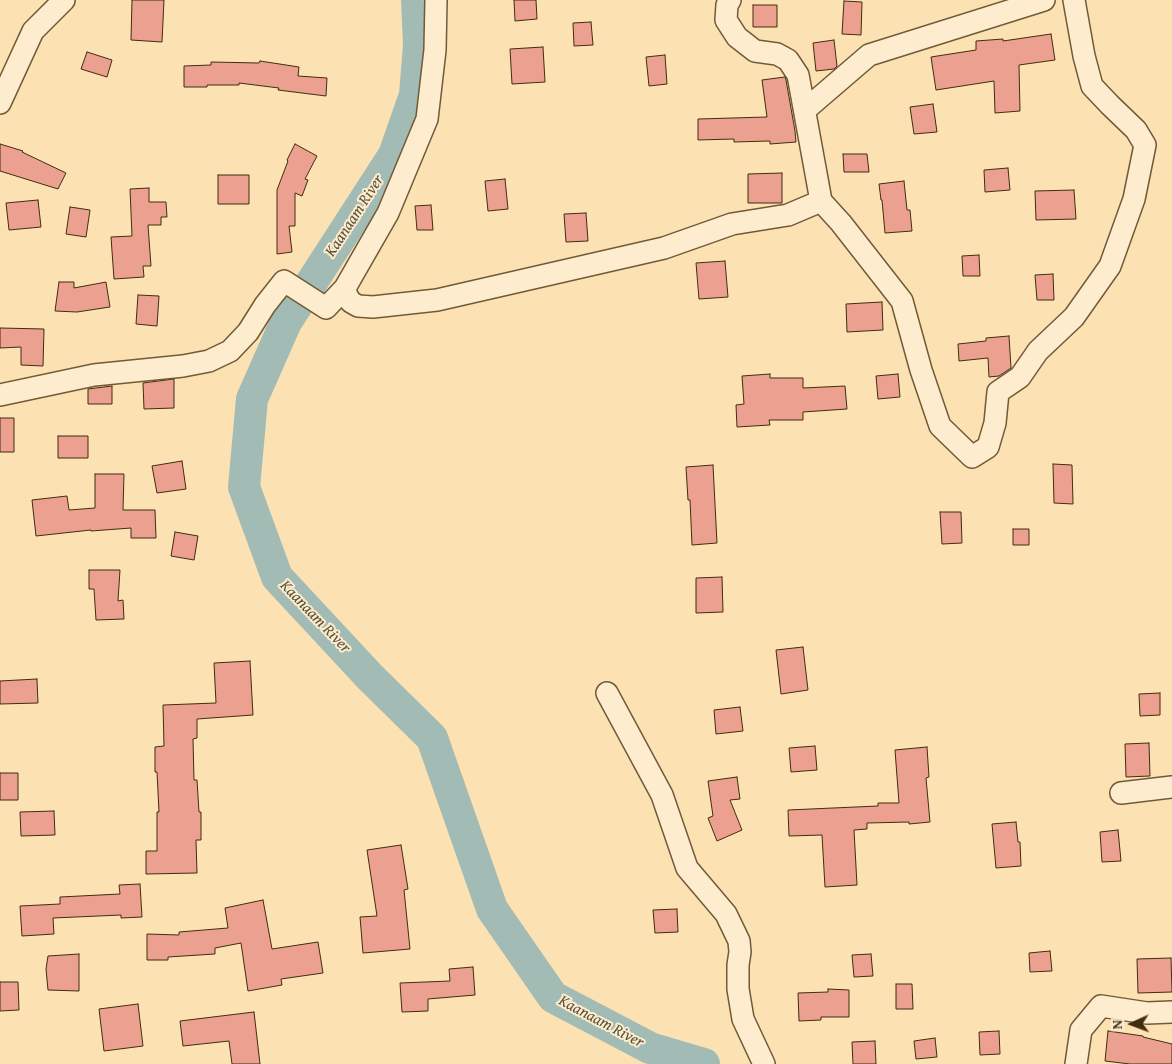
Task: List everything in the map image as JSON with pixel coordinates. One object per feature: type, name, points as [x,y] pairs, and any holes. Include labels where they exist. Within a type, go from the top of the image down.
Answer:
[{"type":"street","points":[[0,103],[34,31],[64,0]]},
{"type":"street","points":[[0,395],[94,375],[184,366],[209,361],[230,351],[248,332],[265,305],[284,281],[326,308],[345,288],[388,212],[427,119],[435,50],[436,0]]},
{"type":"street","points":[[730,0],[727,5],[726,20],[737,37],[755,51],[777,54],[788,60],[798,75],[821,201],[902,301],[921,370],[940,426],[972,456],[988,447],[995,422],[998,392],[1020,378],[1038,351],[1074,317],[1110,266],[1134,199],[1145,145],[1136,130],[1092,86],[1084,56],[1074,0]]},
{"type":"street","points":[[805,110],[869,55],[1044,0]]},
{"type":"street","points":[[345,288],[351,302],[358,306],[373,307],[436,300],[664,248],[732,224],[788,215],[821,201]]},
{"type":"street","points":[[607,693],[662,795],[687,868],[726,914],[739,941],[738,989],[743,1019],[764,1064]]},
{"type":"street","points":[[1121,793],[1172,787]]},
{"type":"street","points":[[1076,1064],[1081,1030],[1100,1006],[1147,1013],[1172,1012]]},
{"type":"building","points":[[132,0],[164,0],[162,42],[131,40]]},
{"type":"building","points":[[514,0],[536,0],[537,19],[515,21]]},
{"type":"building","points":[[844,1],[862,2],[861,35],[842,34]]},
{"type":"building","points":[[753,5],[777,5],[777,27],[753,27]]},
{"type":"building","points":[[591,22],[593,45],[574,46],[573,23]]},
{"type":"building","points":[[1051,34],[1055,60],[1019,65],[1020,111],[995,113],[994,81],[936,90],[931,57],[976,50],[976,41],[1003,39],[1003,41]]},
{"type":"building","points":[[834,40],[837,66],[834,69],[816,71],[813,43]]},
{"type":"building","points":[[543,47],[545,82],[512,84],[510,49]]},
{"type":"building","points":[[87,52],[112,60],[107,77],[81,69]]},
{"type":"building","points":[[665,55],[667,84],[649,86],[646,57]]},
{"type":"building","points":[[260,61],[299,67],[298,76],[327,78],[326,96],[239,83],[239,85],[184,87],[184,66],[211,65],[211,62],[259,63]]},
{"type":"building","points":[[785,77],[796,142],[770,144],[770,141],[734,142],[734,139],[698,140],[698,119],[767,117],[762,80]]},
{"type":"building","points":[[933,104],[937,132],[914,134],[910,107]]},
{"type":"building","points":[[0,144],[23,151],[66,173],[58,189],[0,171]]},
{"type":"building","points":[[295,144],[317,156],[305,179],[308,180],[302,196],[295,193],[295,226],[289,226],[292,252],[277,254],[277,190],[287,160]]},
{"type":"building","points":[[843,154],[867,154],[869,172],[844,172]]},
{"type":"building","points":[[1008,168],[1010,190],[985,192],[984,170]]},
{"type":"building","points":[[782,173],[782,203],[748,203],[748,174]]},
{"type":"building","points":[[218,175],[249,175],[249,204],[218,204]]},
{"type":"building","points":[[505,179],[508,209],[488,211],[485,181]]},
{"type":"building","points":[[904,181],[907,210],[910,210],[912,231],[885,233],[879,184]]},
{"type":"building","points":[[149,188],[149,202],[166,202],[167,217],[161,217],[161,225],[148,225],[151,266],[143,266],[144,277],[114,279],[111,237],[132,236],[130,189]]},
{"type":"building","points":[[1074,190],[1076,219],[1036,220],[1035,191]]},
{"type":"building","points":[[38,200],[41,227],[9,230],[6,203]]},
{"type":"building","points":[[431,205],[433,230],[417,230],[415,206]]},
{"type":"building","points":[[70,207],[90,210],[86,237],[66,234]]},
{"type":"building","points":[[586,213],[588,241],[566,242],[564,214]]},
{"type":"building","points":[[979,255],[980,276],[963,276],[962,256]]},
{"type":"building","points":[[725,261],[728,297],[699,299],[696,263]]},
{"type":"building","points":[[1053,274],[1054,300],[1037,300],[1035,275]]},
{"type":"building","points":[[59,282],[74,282],[74,288],[106,282],[110,307],[77,312],[55,311]]},
{"type":"building","points":[[138,295],[159,296],[157,326],[136,324]]},
{"type":"building","points":[[882,302],[883,330],[847,332],[846,304]]},
{"type":"building","points":[[0,328],[44,329],[43,366],[21,365],[21,347],[0,348]]},
{"type":"building","points":[[1009,336],[1011,368],[999,376],[989,377],[988,358],[959,361],[958,344],[986,341],[986,338]]},
{"type":"building","points":[[770,374],[770,378],[803,378],[803,388],[845,386],[847,409],[803,412],[803,420],[769,420],[770,425],[737,427],[736,405],[744,404],[742,376]]},
{"type":"building","points":[[898,374],[900,397],[878,399],[876,376]]},
{"type":"building","points":[[174,379],[174,408],[144,409],[143,383]]},
{"type":"building","points":[[112,386],[112,404],[88,404],[88,389]]},
{"type":"building","points":[[0,418],[14,418],[14,452],[0,452]]},
{"type":"building","points":[[58,436],[88,436],[88,458],[58,458]]},
{"type":"building","points":[[182,461],[186,489],[157,493],[152,466]]},
{"type":"building","points":[[1053,464],[1072,465],[1073,504],[1054,503]]},
{"type":"building","points":[[713,465],[717,543],[692,545],[686,467]]},
{"type":"building","points":[[95,474],[124,474],[123,510],[155,510],[156,538],[131,538],[131,528],[36,536],[32,500],[67,496],[69,510],[95,508]]},
{"type":"building","points":[[940,512],[961,512],[962,543],[942,544]]},
{"type":"building","points":[[1013,529],[1029,529],[1029,545],[1013,545]]},
{"type":"building","points":[[175,532],[198,536],[194,560],[171,556]]},
{"type":"building","points":[[89,570],[120,570],[118,601],[123,600],[124,619],[96,620],[94,589],[89,589]]},
{"type":"building","points":[[722,577],[723,612],[696,613],[696,578]]},
{"type":"building","points":[[803,647],[808,690],[781,694],[776,650]]},
{"type":"building","points":[[250,661],[253,715],[197,719],[197,738],[193,739],[194,780],[197,780],[199,812],[201,812],[201,840],[196,840],[197,873],[146,874],[146,851],[157,851],[157,812],[159,812],[157,772],[155,772],[155,747],[164,746],[163,705],[216,703],[214,663]]},
{"type":"building","points":[[37,679],[38,703],[0,704],[0,681]]},
{"type":"building","points":[[1160,693],[1160,715],[1140,716],[1139,694]]},
{"type":"building","points":[[740,707],[743,731],[716,734],[714,710]]},
{"type":"building","points":[[1149,743],[1150,776],[1126,777],[1125,744]]},
{"type":"building","points":[[815,746],[817,770],[791,772],[789,748]]},
{"type":"building","points":[[927,747],[929,777],[926,778],[930,822],[909,824],[909,822],[867,823],[867,829],[854,830],[857,885],[825,887],[822,835],[789,836],[788,810],[878,806],[878,803],[899,803],[895,750]]},
{"type":"building","points":[[0,773],[18,773],[18,800],[0,800]]},
{"type":"building","points":[[737,777],[740,799],[730,800],[742,830],[717,841],[708,818],[713,816],[708,781]]},
{"type":"building","points":[[54,811],[55,835],[21,836],[20,812]]},
{"type":"building","points":[[1016,822],[1018,842],[1020,842],[1021,866],[996,868],[992,824]]},
{"type":"building","points":[[1118,830],[1121,861],[1102,862],[1100,832]]},
{"type":"building","points":[[401,845],[408,889],[404,890],[410,949],[363,953],[360,917],[377,916],[367,850]]},
{"type":"building","points":[[140,884],[142,917],[121,918],[121,915],[53,918],[54,934],[22,936],[20,906],[60,904],[60,897],[120,894],[119,885]]},
{"type":"building","points":[[263,900],[272,949],[318,942],[323,973],[281,979],[282,985],[248,991],[241,943],[215,948],[215,954],[168,957],[168,960],[147,960],[147,934],[179,935],[179,932],[228,928],[225,908]]},
{"type":"building","points":[[677,909],[678,932],[655,933],[653,910]]},
{"type":"building","points":[[1050,951],[1052,971],[1030,972],[1029,953]]},
{"type":"building","points":[[79,954],[79,991],[48,990],[46,969],[48,956]]},
{"type":"building","points":[[871,954],[873,976],[854,977],[852,955]]},
{"type":"building","points":[[1171,958],[1172,992],[1138,993],[1137,959]]},
{"type":"building","points":[[473,967],[475,995],[428,999],[428,1011],[402,1012],[400,983],[450,981],[449,969]]},
{"type":"building","points":[[0,982],[18,982],[19,1010],[0,1011]]},
{"type":"building","points":[[896,984],[912,984],[913,1009],[896,1009]]},
{"type":"building","points":[[828,989],[849,990],[849,1017],[821,1017],[821,1020],[799,1021],[798,993],[828,992]]},
{"type":"building","points":[[138,1004],[143,1046],[104,1051],[99,1009]]},
{"type":"building","points":[[254,1012],[260,1064],[232,1064],[229,1041],[183,1046],[180,1021]]},
{"type":"building","points":[[999,1031],[1000,1054],[980,1055],[979,1032]]},
{"type":"building","points":[[1108,1031],[1143,1036],[1172,1044],[1172,1064],[1130,1064],[1105,1061]]},
{"type":"building","points":[[935,1038],[937,1057],[916,1059],[914,1041]]},
{"type":"building","points":[[875,1041],[876,1064],[853,1064],[852,1042]]},
{"type":"waterway","name":"Kaanaam River","points":[[417,0],[419,45],[415,95],[394,155],[286,322],[252,399],[244,487],[277,577],[370,677],[432,738],[492,909],[553,997],[650,1048],[704,1064]]}]
